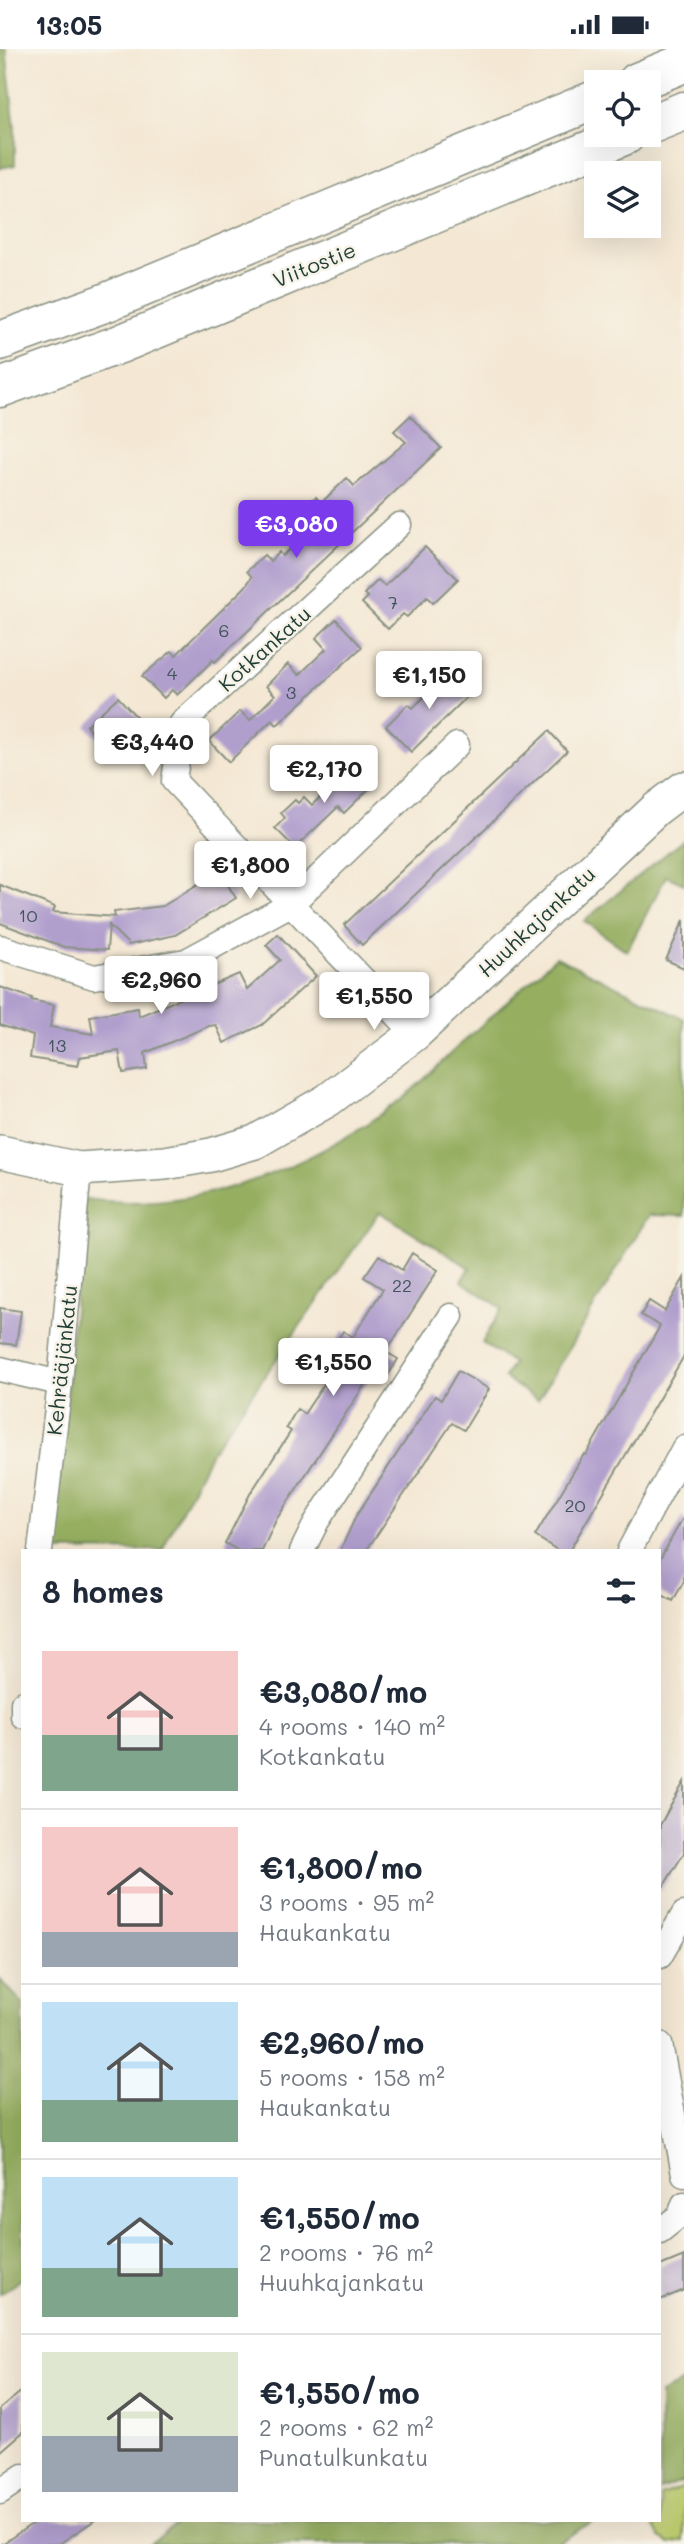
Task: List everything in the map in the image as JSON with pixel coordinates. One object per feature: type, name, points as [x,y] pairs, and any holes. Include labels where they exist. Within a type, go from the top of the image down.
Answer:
[{"type":"highway","points":[[661,72],[684,63]]},
{"type":"highway","name":"Viitostie","points":[[0,341],[107,302],[584,104]]},
{"type":"highway","points":[[661,120],[684,111]]},
{"type":"highway","name":"Viitostie","points":[[0,388],[121,344],[597,147]]},
{"type":"street","name":"Kotkankatu","points":[[399,525],[182,723],[174,781],[415,1034]]},
{"type":"street","points":[[0,947],[94,977],[186,961],[291,904],[457,745]]},
{"type":"street","name":"Huuhkajankatu","points":[[0,1152],[79,1169],[166,1163],[211,1155],[255,1142],[328,1100],[415,1034],[656,809],[684,788]]},
{"type":"street","name":"Kehrääjänkatu","points":[[40,1549],[61,1383],[79,1169]]},
{"type":"street","points":[[303,1549],[317,1521],[451,1316]]},
{"type":"street","points":[[0,1369],[61,1383]]},
{"type":"street","points":[[630,1549],[684,1448]]},
{"type":"street","points":[[661,1954],[684,1914]]},
{"type":"street","points":[[661,2047],[670,2078],[684,2174]]},
{"type":"street","points":[[661,2230],[680,2215],[684,2204]]},
{"type":"street","points":[[0,2492],[21,2477]]},
{"type":"green space","points":[[0,49],[6,49],[15,128],[15,165],[0,168]]},
{"type":"green space","points":[[684,839],[684,884],[666,876],[627,951],[584,921]]},
{"type":"green space","points":[[556,957],[684,1019],[684,1216],[649,1215],[538,1400],[504,1378],[513,1363],[482,1343],[502,1308],[461,1281],[470,1268],[380,1212],[211,1452],[162,1549],[52,1549],[84,1199],[127,1202],[169,1200],[210,1193],[290,1166],[328,1147],[406,1096]]},
{"type":"green space","points":[[0,1979],[21,2002],[21,2279],[0,2295]]},
{"type":"green space","points":[[684,2382],[684,2481],[661,2490],[661,2393]]},
{"type":"green space","points":[[684,2487],[684,2541],[671,2544],[660,2538],[651,2522],[661,2522],[661,2496]]},
{"type":"green space","points":[[179,2522],[592,2522],[555,2544],[149,2544]]},
{"type":"building","points":[[410,416],[441,448],[215,662],[213,660],[177,695],[172,690],[164,698],[142,676],[172,651],[176,655],[245,587],[252,577],[247,571],[264,555],[270,561],[279,552],[282,556],[312,528],[298,513],[316,497],[321,503],[347,478],[354,486],[406,442],[394,431]]},
{"type":"building","points":[[425,547],[458,579],[433,603],[427,597],[407,617],[403,614],[388,629],[362,603],[368,597],[364,594],[378,580],[385,586]]},
{"type":"building","points":[[336,619],[362,647],[277,725],[272,720],[229,762],[209,741],[240,711],[250,720],[275,695],[266,686],[288,664],[299,675],[326,649],[316,638]]},
{"type":"building","points":[[452,670],[473,691],[411,752],[386,726],[408,704],[413,708]]},
{"type":"building","points":[[118,697],[144,725],[113,754],[86,726]]},
{"type":"building","points":[[549,731],[567,751],[362,945],[344,925]]},
{"type":"building","points":[[356,762],[376,782],[344,813],[338,807],[295,848],[275,828],[285,818],[281,813],[295,800],[298,803],[304,797],[312,805]]},
{"type":"building","points":[[219,871],[236,898],[175,935],[129,945],[109,925],[107,950],[64,947],[0,923],[0,885],[55,907],[53,912],[115,917],[114,912],[163,906]]},
{"type":"building","points":[[684,920],[684,968],[666,960]]},
{"type":"building","points":[[278,934],[316,976],[262,1025],[224,1043],[216,1025],[209,1026],[145,1053],[147,1069],[123,1073],[119,1051],[80,1057],[78,1066],[30,1058],[33,1036],[0,1025],[0,987],[32,998],[31,1000],[54,1005],[50,1027],[93,1034],[90,1016],[138,1008],[139,1016],[239,974],[247,990],[280,960],[266,945]]},
{"type":"building","points":[[412,1253],[438,1270],[386,1352],[398,1359],[387,1377],[375,1369],[276,1520],[263,1549],[236,1549],[225,1543],[250,1494],[291,1431],[286,1428],[297,1409],[304,1414],[346,1351],[335,1344],[343,1331],[353,1337],[383,1289],[364,1277],[379,1255],[402,1270]]},
{"type":"building","points":[[684,1278],[684,1356],[570,1549],[556,1549],[535,1536],[584,1454],[586,1455],[660,1326],[641,1315],[649,1301],[665,1311]]},
{"type":"building","points":[[0,1308],[21,1311],[16,1345],[0,1343]]},
{"type":"building","points":[[458,1371],[489,1389],[464,1430],[452,1423],[367,1549],[341,1549],[356,1516],[435,1396],[441,1400]]},
{"type":"building","points":[[684,1516],[684,1581],[673,1601],[661,1595],[661,1557]]},
{"type":"building","points":[[684,1782],[684,1853],[661,1890],[661,1823]]},
{"type":"building","points":[[684,2256],[684,2290],[661,2300],[661,2266]]},
{"type":"building","points":[[21,2392],[21,2434],[0,2452],[0,2409]]},
{"type":"building","points":[[35,2522],[92,2522],[59,2544],[2,2544]]}]
